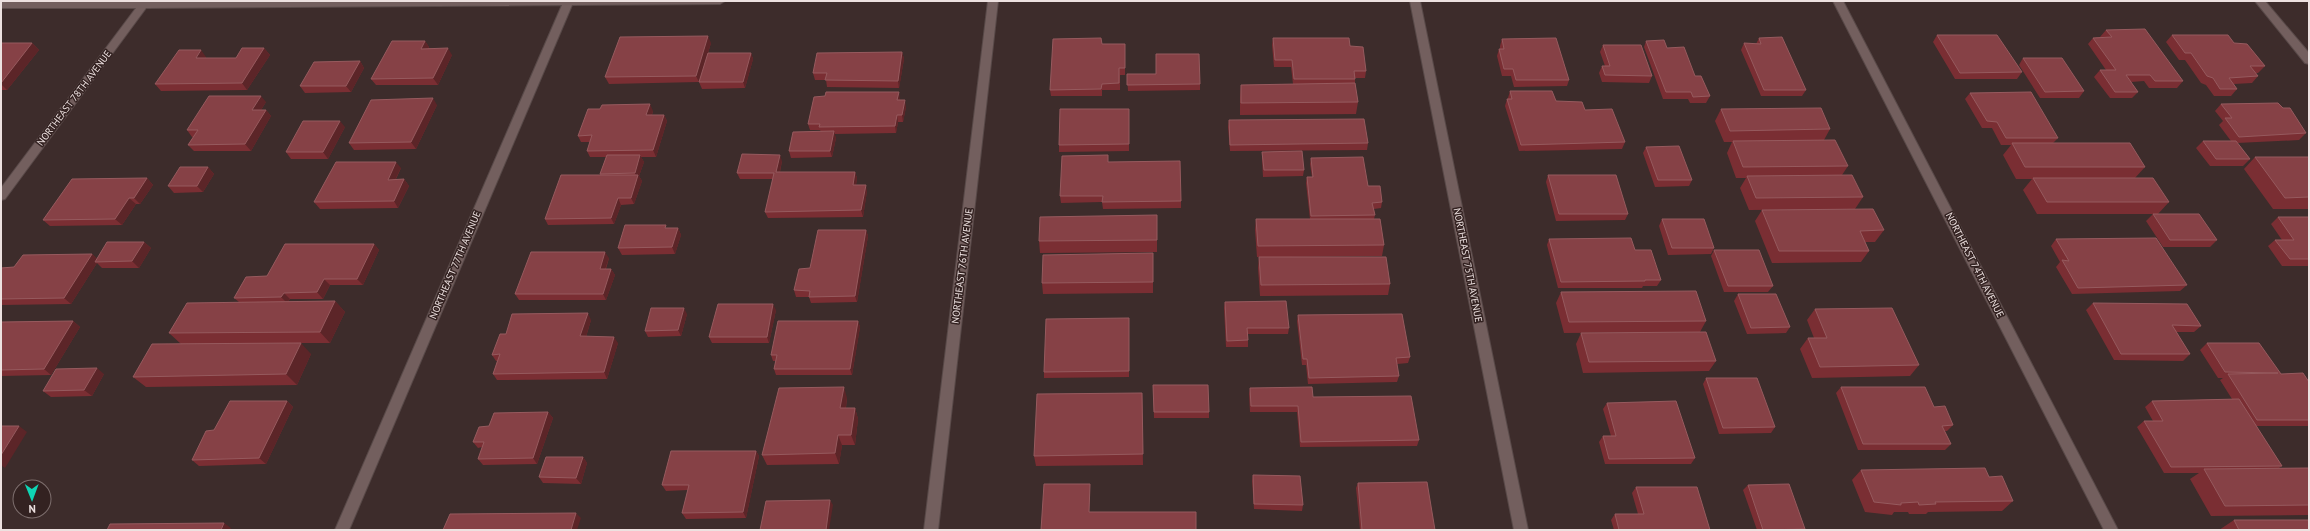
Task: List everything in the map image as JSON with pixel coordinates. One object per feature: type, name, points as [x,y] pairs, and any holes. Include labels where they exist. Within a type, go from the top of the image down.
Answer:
[{"type":"street","name":"NORTHEAST 77TH AVENUE","points":[[342,530],[568,1]]},
{"type":"street","points":[[1,5],[720,1]]},
{"type":"street","name":"NORTHEAST 76TH AVENUE","points":[[931,530],[993,1]]},
{"type":"street","name":"NORTHEAST 75TH AVENUE","points":[[1415,1],[1521,530]]},
{"type":"street","name":"NORTHEAST 74TH AVENUE","points":[[1838,1],[2111,530]]},
{"type":"street","points":[[2260,1],[2309,60]]},
{"type":"street","name":"NORTHEAST 78TH AVENUE","points":[[1,196],[145,3]]},
{"type":"building","points":[[2145,29],[2183,81],[2155,81],[2150,75],[2126,75],[2138,92],[2115,92],[2100,70],[2116,70],[2093,38],[2112,37],[2106,30]]},
{"type":"building","points":[[1937,35],[1997,35],[2022,72],[1960,73]]},
{"type":"building","points":[[2172,35],[2228,35],[2234,43],[2247,44],[2265,66],[2250,66],[2258,76],[2229,78],[2237,89],[2220,89],[2213,78],[2207,76],[2191,53],[2185,53]]},
{"type":"building","points":[[708,36],[696,76],[605,77],[620,37]]},
{"type":"building","points":[[1782,37],[1806,90],[1764,90],[1744,43],[1761,44],[1759,38]]},
{"type":"building","points":[[1101,38],[1102,44],[1125,44],[1125,68],[1119,68],[1119,83],[1102,84],[1101,89],[1050,90],[1053,39]]},
{"type":"building","points":[[1273,38],[1349,38],[1350,46],[1363,47],[1366,71],[1354,71],[1355,79],[1294,79],[1292,60],[1275,60]]},
{"type":"building","points":[[1556,38],[1569,80],[1516,80],[1513,69],[1504,69],[1499,49],[1504,49],[1502,39]]},
{"type":"building","points":[[1664,40],[1667,48],[1684,47],[1695,76],[1701,76],[1710,96],[1693,97],[1691,92],[1666,92],[1646,41]]},
{"type":"building","points":[[392,41],[425,41],[421,49],[448,48],[433,78],[371,79]]},
{"type":"building","points":[[1,43],[32,43],[1,83]]},
{"type":"building","points":[[1603,45],[1641,45],[1652,76],[1605,75],[1602,66],[1610,66]]},
{"type":"building","points":[[242,48],[264,48],[242,83],[155,84],[179,50],[201,50],[196,58],[236,58]]},
{"type":"building","points":[[902,52],[898,81],[825,80],[827,73],[813,73],[817,53]]},
{"type":"building","points":[[708,53],[751,53],[743,82],[699,82]]},
{"type":"building","points":[[1156,54],[1199,54],[1200,84],[1127,85],[1127,74],[1156,74]]},
{"type":"building","points":[[2023,58],[2062,58],[2084,91],[2045,92]]},
{"type":"building","points":[[360,61],[346,86],[300,86],[314,62]]},
{"type":"building","points":[[1355,83],[1358,102],[1241,103],[1241,85]]},
{"type":"building","points":[[1510,91],[1552,91],[1556,101],[1582,102],[1585,110],[1612,109],[1625,142],[1521,145],[1507,99],[1512,99]]},
{"type":"building","points":[[826,92],[899,92],[897,100],[905,100],[902,115],[897,115],[895,126],[819,127],[820,124],[808,124],[814,97],[825,96]]},
{"type":"building","points":[[2031,92],[2058,138],[2006,138],[1997,122],[1987,121],[1970,93]]},
{"type":"building","points":[[209,96],[261,96],[252,110],[266,110],[245,144],[188,145],[198,130],[187,130]]},
{"type":"building","points":[[433,98],[411,142],[349,143],[371,100]]},
{"type":"building","points":[[2278,103],[2283,108],[2290,108],[2306,133],[2239,137],[2225,118],[2232,118],[2221,104]]},
{"type":"building","points":[[650,104],[646,115],[664,115],[653,150],[587,151],[592,135],[578,136],[588,109],[600,109],[602,105]]},
{"type":"building","points":[[1821,108],[1830,129],[1730,131],[1721,109]]},
{"type":"building","points":[[1060,109],[1129,109],[1129,144],[1059,145]]},
{"type":"building","points":[[1364,119],[1368,143],[1230,145],[1229,120]]},
{"type":"building","points":[[303,121],[340,121],[323,152],[286,152]]},
{"type":"building","points":[[834,131],[830,151],[789,151],[793,132]]},
{"type":"building","points":[[1835,140],[1848,166],[1743,167],[1733,141]]},
{"type":"building","points":[[2203,141],[2236,141],[2250,159],[2216,159]]},
{"type":"building","points":[[2012,143],[2130,143],[2145,167],[2025,167]]},
{"type":"building","points":[[1679,146],[1692,180],[1658,180],[1646,147]]},
{"type":"building","points":[[1302,151],[1304,170],[1264,170],[1262,152]]},
{"type":"building","points":[[742,154],[780,155],[776,172],[855,172],[853,185],[866,185],[861,210],[765,212],[774,173],[737,173]]},
{"type":"building","points":[[607,155],[640,155],[635,173],[600,174]]},
{"type":"building","points":[[1108,155],[1108,162],[1180,161],[1181,201],[1102,202],[1103,196],[1060,196],[1062,156]]},
{"type":"building","points":[[1363,157],[1368,186],[1380,186],[1382,202],[1372,203],[1375,215],[1311,216],[1307,177],[1313,177],[1311,158]]},
{"type":"building","points":[[2255,157],[2309,157],[2309,197],[2285,198]]},
{"type":"building","points":[[336,162],[396,162],[388,180],[404,179],[394,201],[314,202]]},
{"type":"building","points":[[180,167],[208,167],[197,186],[168,186]]},
{"type":"building","points":[[561,175],[638,175],[631,198],[618,198],[611,218],[545,219]]},
{"type":"building","points":[[1548,175],[1616,175],[1628,214],[1559,214]]},
{"type":"building","points":[[1852,175],[1863,197],[1756,198],[1747,176]]},
{"type":"building","points":[[147,178],[134,198],[129,198],[115,219],[43,220],[72,179]]},
{"type":"building","points":[[2033,178],[2153,178],[2169,202],[2047,202]]},
{"type":"building","points":[[1873,209],[1884,230],[1860,231],[1869,251],[1779,251],[1762,210]]},
{"type":"building","points":[[2153,214],[2199,214],[2217,240],[2170,240]]},
{"type":"building","points":[[1157,215],[1157,240],[1039,241],[1040,217]]},
{"type":"building","points":[[2278,217],[2309,217],[2309,259],[2290,259],[2275,240],[2294,240]]},
{"type":"building","points":[[1256,219],[1380,219],[1384,245],[1258,246]]},
{"type":"building","points":[[1662,219],[1704,219],[1714,248],[1672,248]]},
{"type":"building","points":[[625,225],[666,225],[665,228],[678,228],[672,247],[618,248]]},
{"type":"building","points":[[818,230],[866,230],[855,296],[809,297],[810,291],[794,290],[799,269],[810,268]]},
{"type":"building","points":[[1631,238],[1635,250],[1651,250],[1661,280],[1561,282],[1549,239]]},
{"type":"building","points":[[2156,238],[2187,285],[2078,288],[2062,260],[2069,261],[2056,239]]},
{"type":"building","points":[[107,242],[144,242],[132,261],[95,262]]},
{"type":"building","points":[[285,244],[374,244],[357,279],[324,279],[317,292],[284,293],[281,297],[234,298],[246,277],[267,276]]},
{"type":"building","points":[[1714,250],[1759,250],[1773,286],[1728,286]]},
{"type":"building","points":[[531,252],[605,252],[600,269],[611,269],[603,294],[515,294]]},
{"type":"building","points":[[1153,253],[1153,282],[1042,283],[1043,255]]},
{"type":"building","points":[[92,254],[64,298],[1,299],[1,268],[14,267],[23,255]]},
{"type":"building","points":[[1259,257],[1386,257],[1390,284],[1261,285]]},
{"type":"building","points":[[1696,291],[1706,321],[1569,322],[1561,292]]},
{"type":"building","points":[[1738,294],[1776,294],[1790,327],[1751,328]]},
{"type":"building","points":[[335,301],[320,332],[169,333],[187,303]]},
{"type":"building","points":[[1286,301],[1289,328],[1247,328],[1248,340],[1227,341],[1225,302]]},
{"type":"building","points":[[2093,303],[2187,304],[2201,326],[2172,325],[2190,354],[2121,354]]},
{"type":"building","points":[[718,304],[773,304],[767,337],[709,337]]},
{"type":"building","points":[[651,308],[684,308],[678,330],[645,331]]},
{"type":"building","points":[[1892,308],[1919,365],[1820,367],[1808,338],[1827,338],[1815,309]]},
{"type":"building","points":[[588,313],[580,336],[614,337],[604,372],[493,374],[500,354],[492,355],[500,334],[506,334],[512,314]]},
{"type":"building","points":[[1402,314],[1410,357],[1396,358],[1399,376],[1309,378],[1307,359],[1303,359],[1298,315]]},
{"type":"building","points":[[1129,318],[1129,371],[1044,372],[1046,319]]},
{"type":"building","points":[[73,321],[44,369],[1,370],[1,322]]},
{"type":"building","points":[[778,321],[858,321],[850,369],[774,369],[777,355],[771,355]]},
{"type":"building","points":[[1706,332],[1716,361],[1589,362],[1581,333]]},
{"type":"building","points":[[301,343],[286,374],[133,377],[152,344]]},
{"type":"building","points":[[2207,343],[2259,343],[2281,374],[2303,373],[2309,382],[2309,420],[2257,420],[2228,374],[2278,373],[2225,372]]},
{"type":"building","points":[[97,368],[84,390],[43,391],[56,369]]},
{"type":"building","points":[[1706,378],[1757,378],[1775,427],[1723,428]]},
{"type":"building","points":[[1153,385],[1208,385],[1209,412],[1154,412]]},
{"type":"building","points":[[844,387],[840,408],[855,408],[851,435],[838,435],[835,453],[762,455],[779,388]]},
{"type":"building","points":[[1312,387],[1313,397],[1411,396],[1419,440],[1301,442],[1298,406],[1251,406],[1250,388]]},
{"type":"building","points":[[1841,387],[1925,387],[1934,407],[1945,406],[1953,425],[1942,426],[1951,444],[1863,444]]},
{"type":"building","points":[[1142,393],[1143,454],[1034,456],[1037,394]]},
{"type":"building","points":[[2239,399],[2282,466],[2171,467],[2144,421],[2163,421],[2152,401]]},
{"type":"building","points":[[230,401],[287,401],[259,458],[192,460],[206,431],[214,430]]},
{"type":"building","points":[[1676,401],[1695,458],[1609,459],[1603,436],[1616,436],[1607,403]]},
{"type":"building","points":[[548,412],[533,458],[478,459],[484,442],[473,442],[479,427],[489,426],[494,413]]},
{"type":"building","points":[[1,426],[19,426],[1,455]]},
{"type":"building","points":[[671,451],[756,451],[743,512],[682,513],[689,485],[662,485]]},
{"type":"building","points":[[546,457],[583,457],[576,478],[539,477]]},
{"type":"building","points":[[1985,468],[1989,477],[2002,476],[2013,501],[1935,502],[1936,504],[1919,505],[1918,502],[1901,503],[1901,505],[1874,502],[1861,470]]},
{"type":"building","points":[[2309,468],[2309,505],[2225,506],[2204,469]]},
{"type":"building","points":[[1253,475],[1300,476],[1303,505],[1254,504]]},
{"type":"building","points":[[1427,482],[1435,530],[1362,530],[1358,483]]},
{"type":"building","points":[[1044,484],[1090,484],[1089,512],[1196,512],[1196,530],[1041,530]]},
{"type":"building","points":[[1789,484],[1805,529],[1763,530],[1748,485]]},
{"type":"building","points":[[1636,487],[1697,487],[1710,530],[1619,530],[1615,514],[1644,514]]},
{"type":"building","points":[[830,500],[826,530],[760,530],[766,501]]},
{"type":"building","points":[[576,513],[571,530],[443,530],[450,514]]},
{"type":"building","points":[[2234,520],[2309,520],[2309,530],[2239,530]]},
{"type":"building","points":[[224,523],[221,530],[107,530],[110,524]]}]
